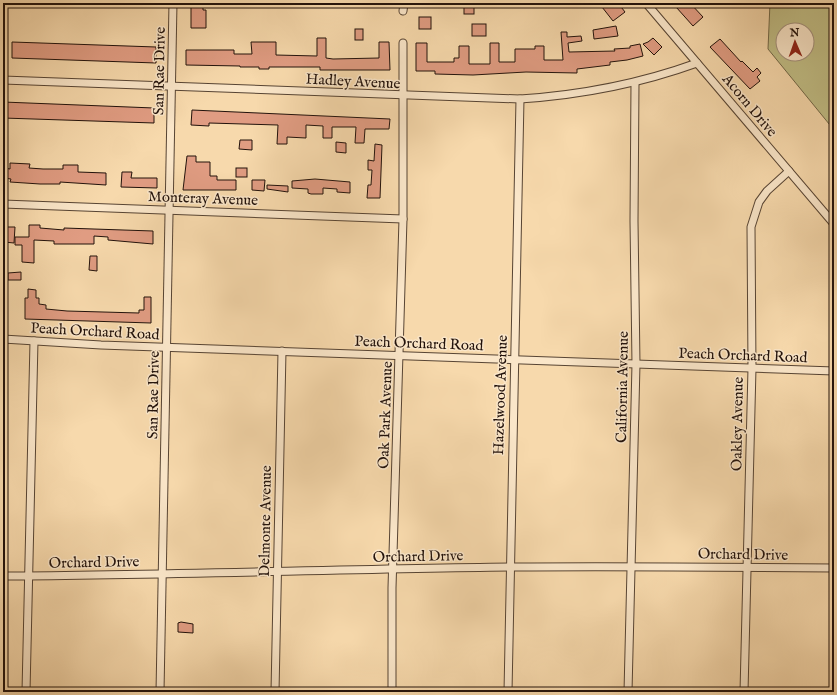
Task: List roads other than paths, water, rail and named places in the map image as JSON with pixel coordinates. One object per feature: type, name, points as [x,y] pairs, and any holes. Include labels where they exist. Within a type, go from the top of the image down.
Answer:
[{"type":"street","name":"San Rae Drive","points":[[160,692],[173,3]]},
{"type":"street","points":[[403,11],[404,3]]},
{"type":"street","name":"Acorn Drive","points":[[646,3],[834,224]]},
{"type":"street","name":"Oak Park Avenue","points":[[392,692],[393,570],[400,356],[404,145],[402,96],[403,43]]},
{"type":"street","name":"Hadley Avenue","points":[[3,80],[402,96],[520,99],[580,93],[636,83],[697,63]]},
{"type":"street","name":"California Avenue","points":[[628,692],[636,364],[634,221],[636,83]]},
{"type":"street","name":"Hazelwood Avenue","points":[[508,692],[520,99]]},
{"type":"street","name":"Oakley Avenue","points":[[744,692],[752,368],[750,227],[759,202],[767,191],[789,171]]},
{"type":"street","name":"Monteray Avenue","points":[[3,204],[402,219]]},
{"type":"street","name":"Peach Orchard Road","points":[[3,339],[400,356],[834,371]]},
{"type":"street","points":[[26,692],[34,341]]},
{"type":"street","name":"Delmonte Avenue","points":[[275,692],[282,351]]},
{"type":"street","name":"Orchard Drive","points":[[3,576],[162,575],[277,571],[510,567],[630,566],[834,568]]}]
